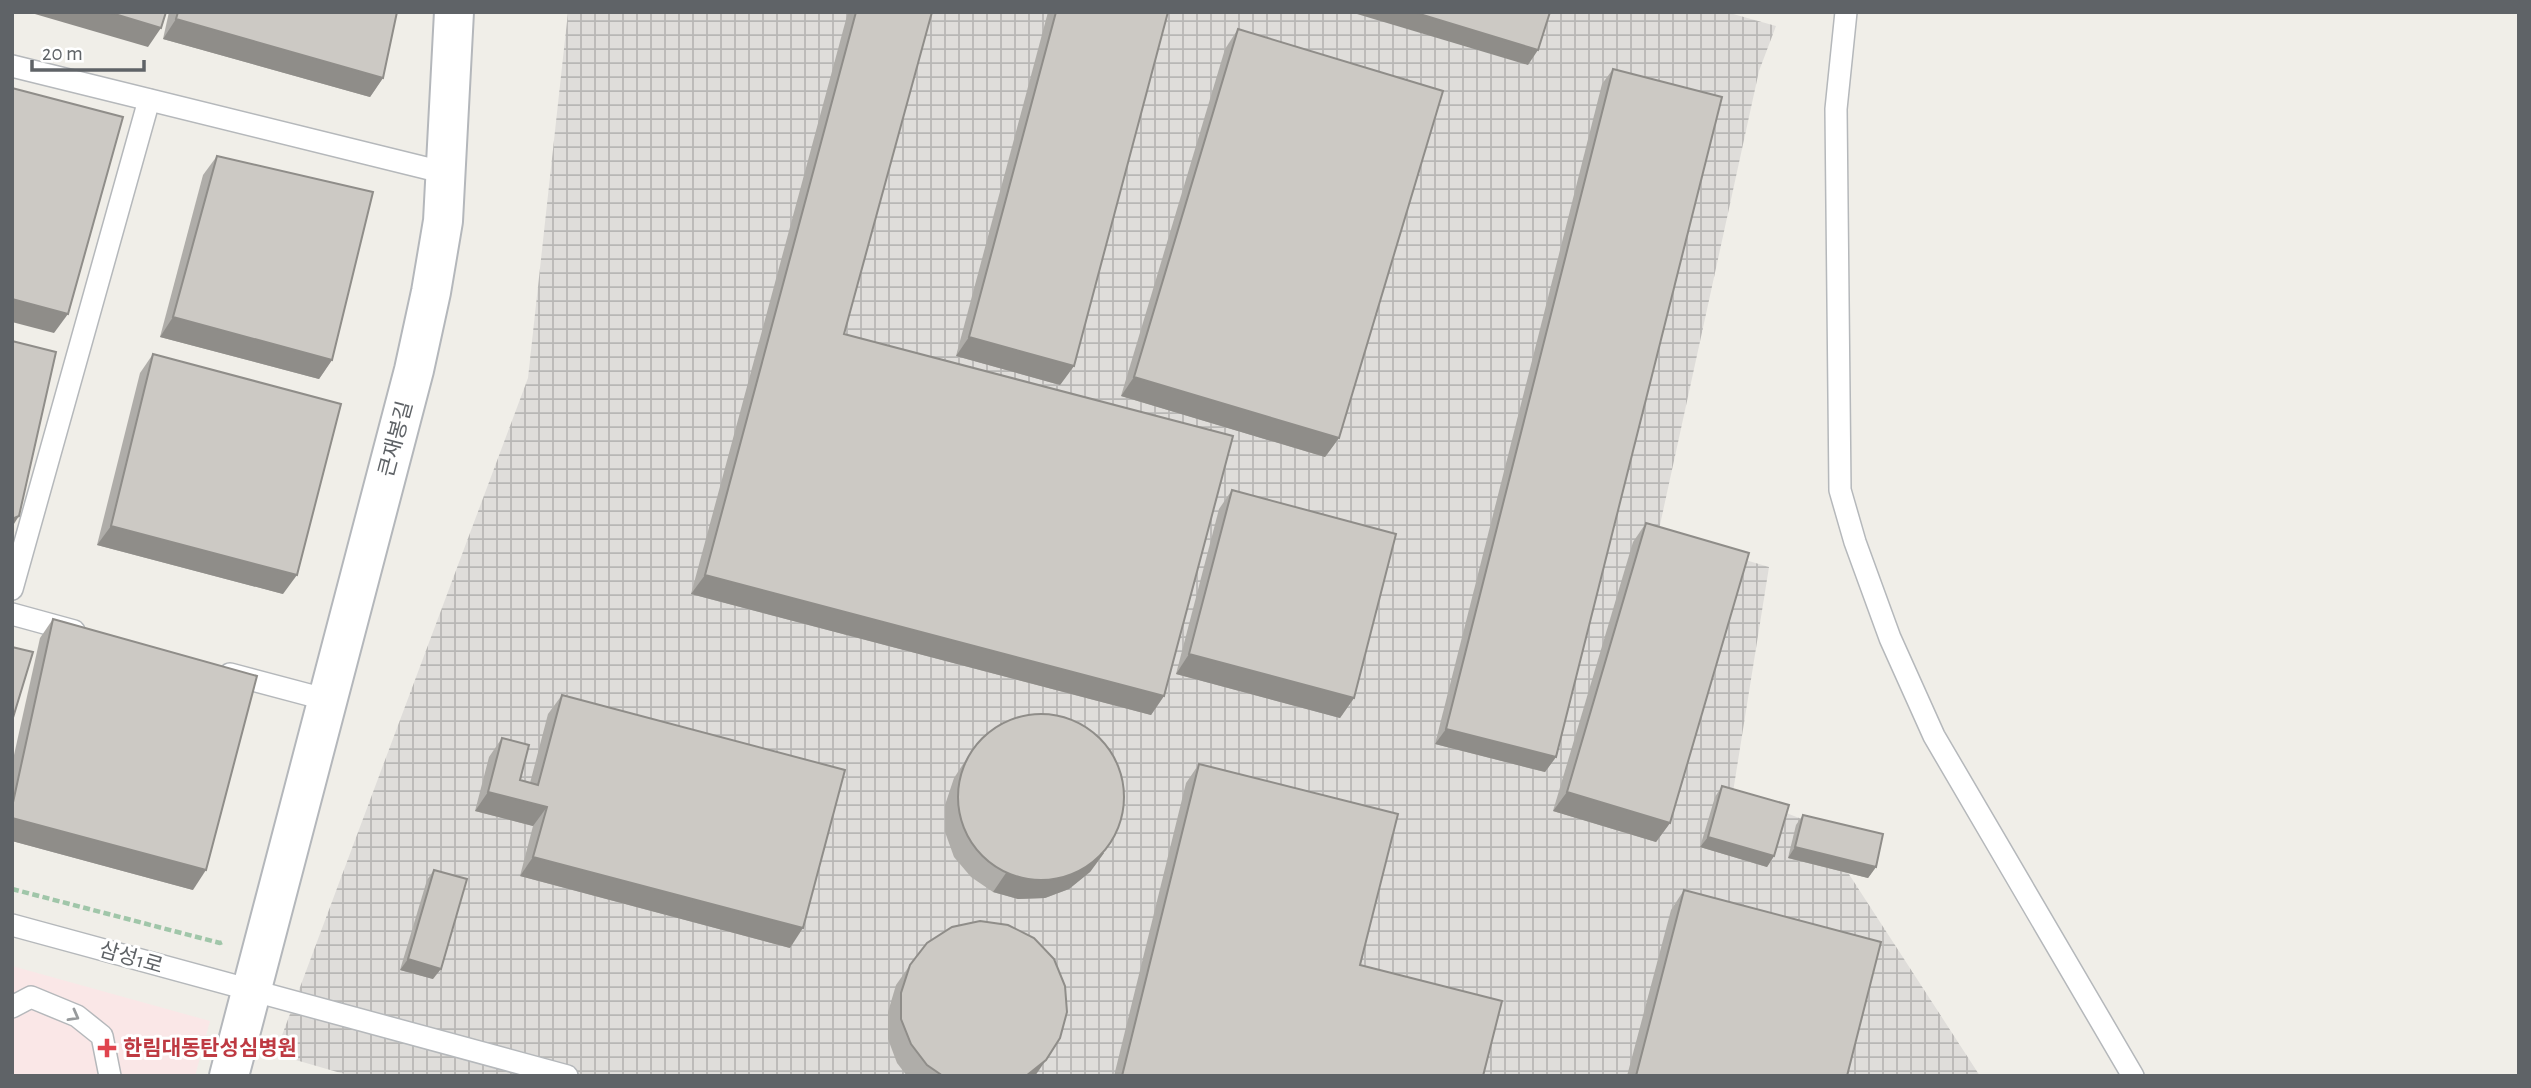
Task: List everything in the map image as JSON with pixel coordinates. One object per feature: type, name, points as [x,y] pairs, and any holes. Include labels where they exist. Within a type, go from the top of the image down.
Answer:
[{"type":"street","name":"큰재봉길","points":[[229,1076],[414,370],[431,292],[443,221],[454,12]]},
{"type":"lane","points":[[1846,12],[1836,109],[1840,489],[1855,542],[1890,638],[1934,736],[2133,1076]]},
{"type":"lane","points":[[12,66],[446,173]]},
{"type":"lane","points":[[12,589],[149,100]]},
{"type":"lane","points":[[12,614],[91,636]]},
{"type":"lane","points":[[209,668],[328,700]]},
{"type":"lane","name":"삼성1로","points":[[12,925],[568,1076]]},
{"type":"lane","points":[[12,1007],[31,997],[77,1016],[102,1036],[110,1076]]},
{"type":"path","points":[[12,889],[220,943],[230,939]]},
{"type":"shaded area","points":[[568,12],[1726,12],[1776,26],[1759,71],[1658,534],[1769,567],[1733,792],[1817,825],[1980,1076],[351,1076],[275,1054],[528,378]]},
{"type":"shaded area","name":"한림대동탄성심병원","points":[[12,966],[210,1021],[195,1076],[12,1076]]},
{"type":"building","points":[[108,12],[166,12],[161,28]]},
{"type":"building","points":[[178,12],[397,12],[383,78],[176,19]]},
{"type":"building","points":[[856,12],[932,12],[844,334],[1233,436],[1164,696],[705,575]]},
{"type":"building","points":[[1056,12],[1168,12],[1074,366],[969,337]]},
{"type":"building","points":[[1413,12],[1550,12],[1538,50]]},
{"type":"building","points":[[1238,29],[1443,91],[1339,438],[1134,377]]},
{"type":"building","points":[[1613,69],[1722,97],[1556,757],[1446,729]]},
{"type":"building","points":[[12,88],[123,117],[68,314],[12,299]]},
{"type":"building","points":[[217,156],[373,192],[332,360],[173,317]]},
{"type":"building","points":[[12,341],[56,352],[19,516],[12,519]]},
{"type":"building","points":[[153,354],[341,404],[297,575],[111,526]]},
{"type":"building","points":[[1232,490],[1396,534],[1354,698],[1189,654]]},
{"type":"building","points":[[1646,523],[1749,553],[1670,823],[1567,792]]},
{"type":"building","points":[[53,619],[257,676],[206,870],[12,818],[12,807]]},
{"type":"building","points":[[12,647],[33,652],[12,721]]},
{"type":"building","points":[[562,695],[845,770],[803,928],[533,857],[547,807],[488,792],[502,738],[529,745],[520,780],[538,785]]},
{"type":"building","points":[[1041,714],[1073,721],[1087,728],[1099,739],[1110,751],[1117,765],[1124,797],[1117,829],[1110,843],[1099,855],[1087,866],[1073,873],[1041,880],[1009,873],[995,866],[983,855],[972,843],[965,829],[958,797],[965,765],[972,751],[983,739],[995,728],[1009,721]]},
{"type":"building","points":[[1199,764],[1398,814],[1360,965],[1502,1001],[1483,1076],[1122,1076]]},
{"type":"building","points":[[1722,786],[1789,805],[1774,856],[1708,837]]},
{"type":"building","points":[[1803,815],[1883,834],[1876,867],[1795,847]]},
{"type":"building","points":[[434,870],[467,879],[441,969],[408,959]]},
{"type":"building","points":[[1684,890],[1881,942],[1847,1076],[1636,1076]]},
{"type":"building","points":[[980,921],[1008,925],[1034,938],[1054,959],[1065,986],[1067,1012],[1060,1038],[1046,1060],[1026,1076],[943,1076],[927,1065],[911,1044],[901,1019],[901,993],[910,965],[927,943],[952,927]]},
{"type":"place","name":"한림대동탄성심병원","points":[[107,1048]]}]
